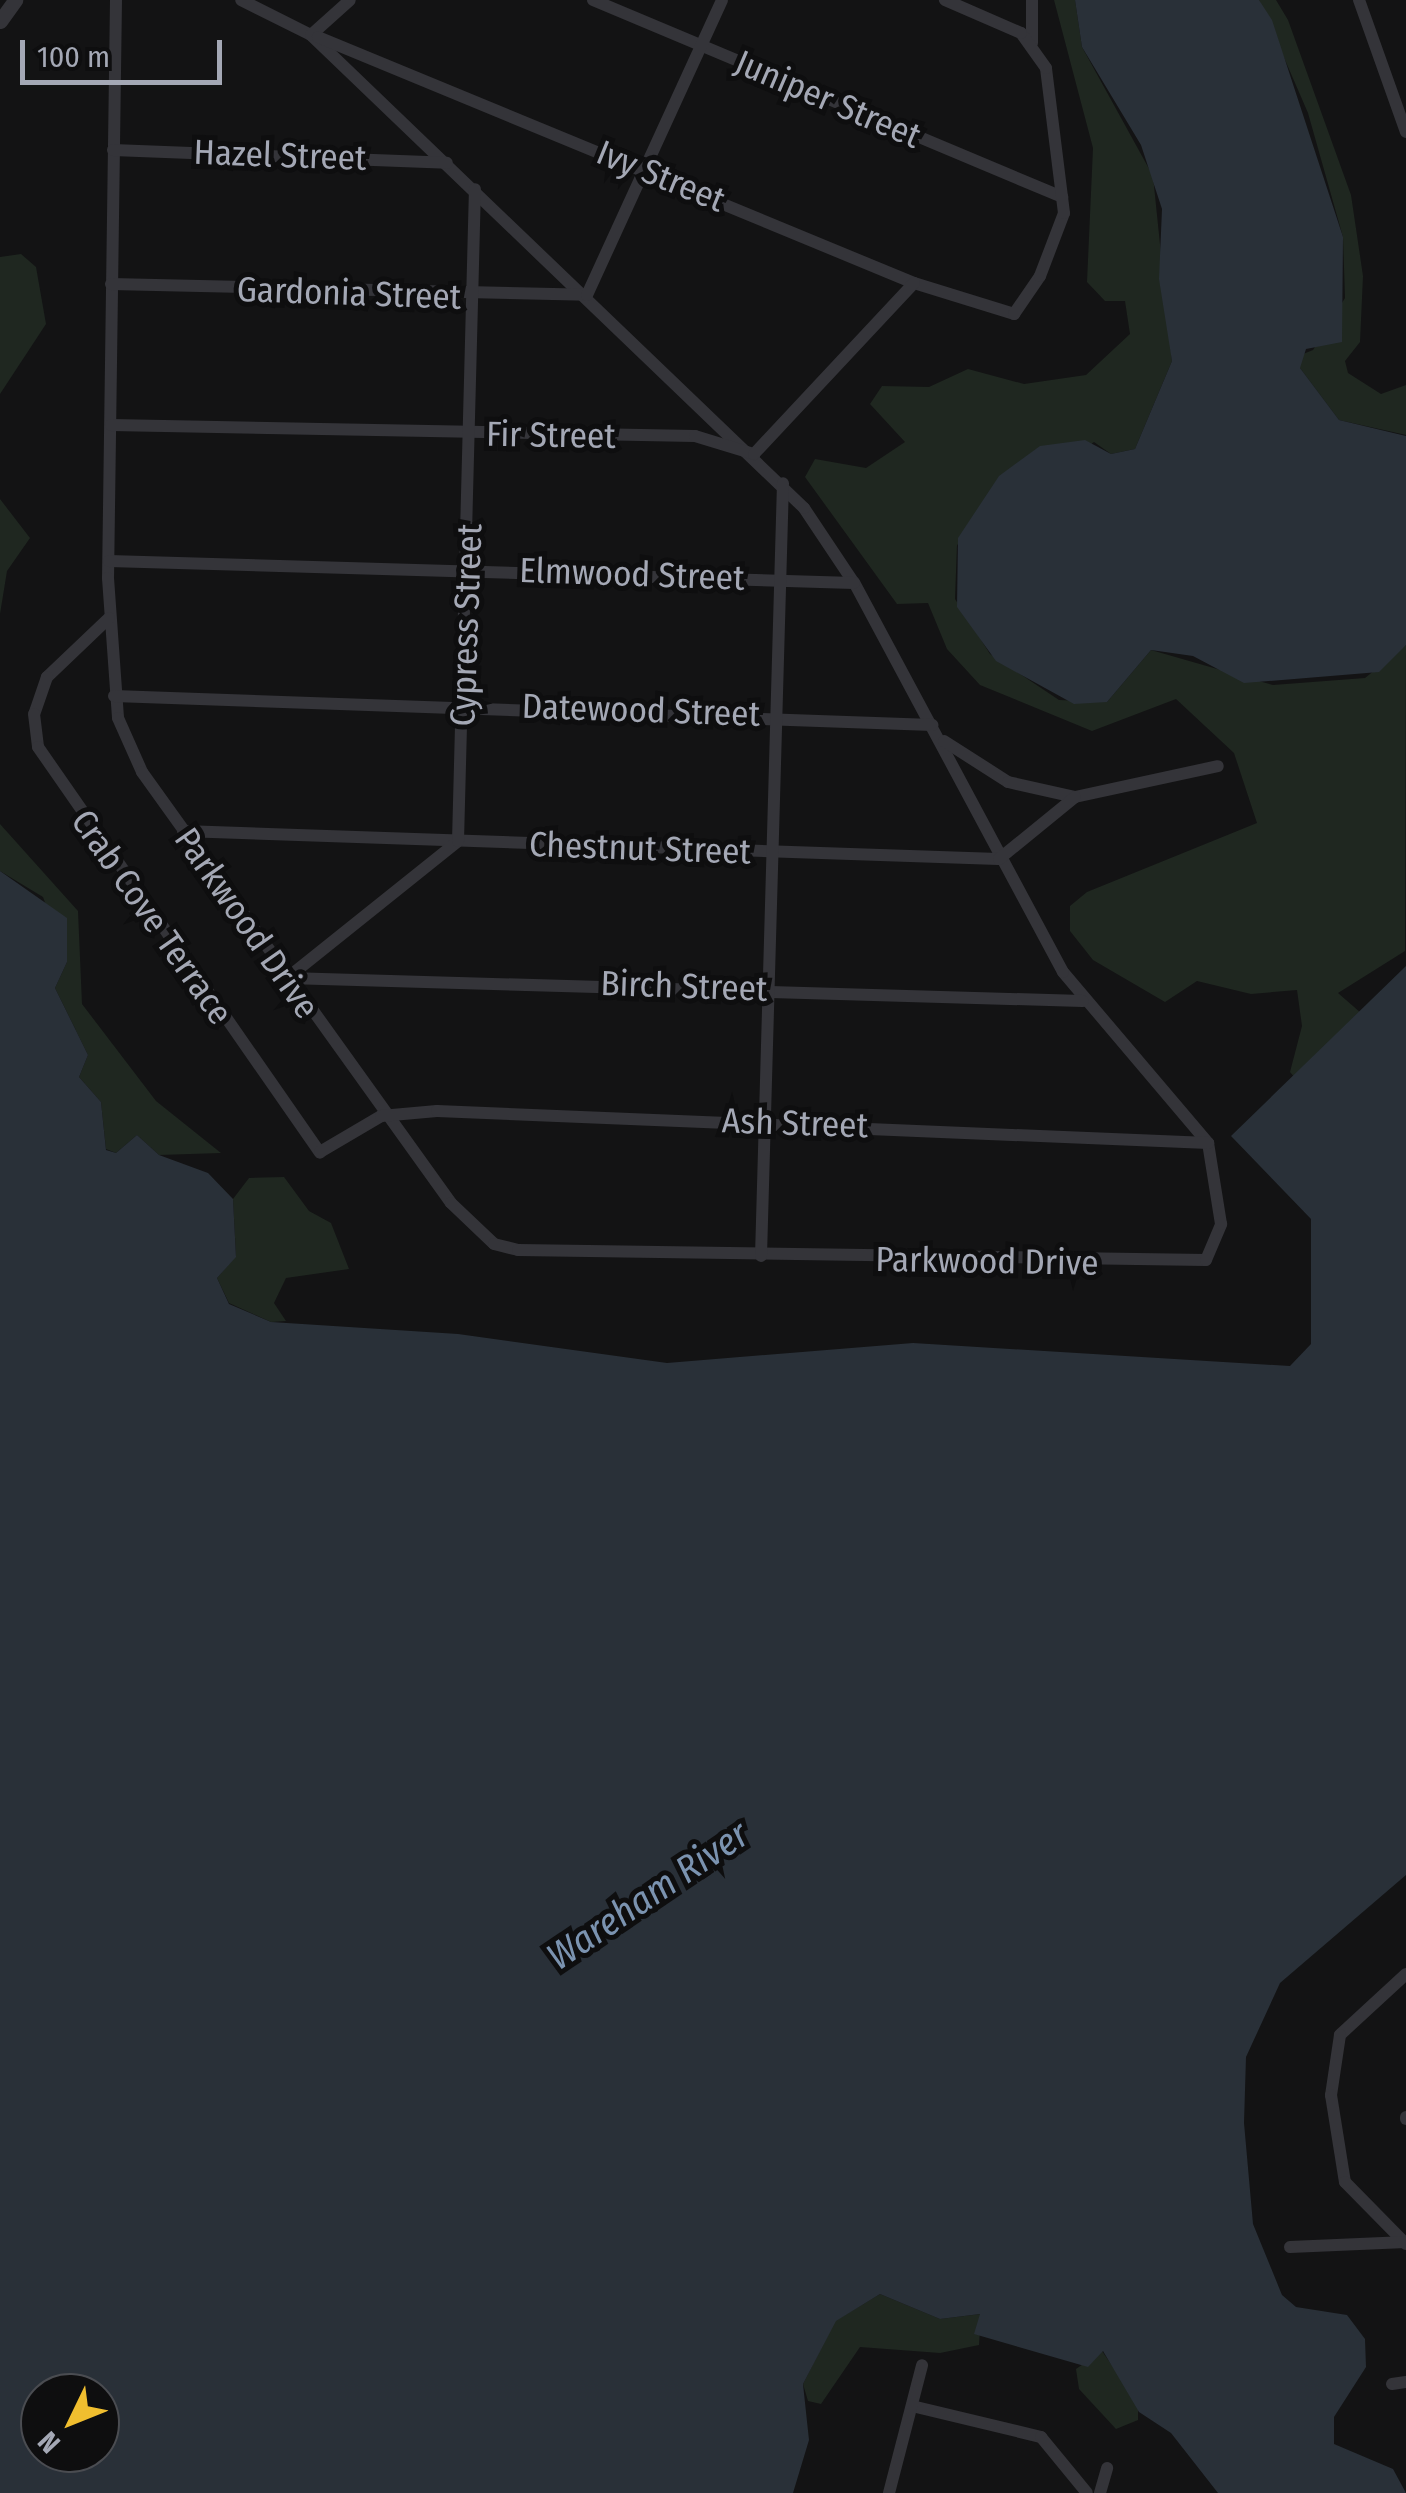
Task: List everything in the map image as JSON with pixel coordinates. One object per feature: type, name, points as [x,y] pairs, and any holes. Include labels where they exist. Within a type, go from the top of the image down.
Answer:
[{"type":"street","points":[[0,21],[15,0]]},
{"type":"street","name":"Parkwood Drive","points":[[116,0],[109,618],[114,696],[132,756],[381,1116],[499,1246],[761,1256],[1197,1264],[1214,1252],[1221,1224],[1208,1143]]},
{"type":"street","points":[[240,0],[311,35],[783,484],[854,582],[998,859],[1082,1001],[1208,1143]]},
{"type":"street","points":[[311,35],[350,0]]},
{"type":"street","name":"Juniper Street","points":[[593,0],[1062,198]]},
{"type":"street","points":[[587,295],[650,171],[722,0]]},
{"type":"street","points":[[946,0],[1032,43]]},
{"type":"street","points":[[1032,0],[1032,43],[1046,68],[1062,198]]},
{"type":"street","points":[[1359,0],[1406,132]]},
{"type":"street","name":"Ivy Street","points":[[311,35],[650,171],[914,283],[1011,314],[1040,276],[1062,198]]},
{"type":"street","name":"Hazel Street","points":[[112,150],[446,163]]},
{"type":"street","name":"Cypress Street","points":[[458,840],[478,298],[475,189]]},
{"type":"street","points":[[754,454],[914,283]]},
{"type":"street","name":"Gardonia Street","points":[[111,284],[478,298],[587,295]]},
{"type":"street","name":"Fir Street","points":[[111,425],[695,436],[754,454]]},
{"type":"street","points":[[761,1256],[783,484]]},
{"type":"street","name":"Elmwood Street","points":[[109,561],[468,566],[854,582]]},
{"type":"street","name":"Crab Cove Terrace","points":[[109,618],[82,636],[44,684],[33,722],[45,761],[308,1144],[332,1152],[381,1116]]},
{"type":"street","name":"Datewood Street","points":[[114,696],[928,721]]},
{"type":"street","points":[[928,721],[986,772],[1075,797]]},
{"type":"street","points":[[998,859],[1075,797],[1218,766]]},
{"type":"street","name":"Chestnut Street","points":[[184,831],[998,859]]},
{"type":"street","points":[[286,979],[458,840]]},
{"type":"street","name":"Birch Street","points":[[286,979],[1082,1001]]},
{"type":"street","name":"Ash Street","points":[[381,1116],[766,1121],[1208,1143]]},
{"type":"street","points":[[1405,2242],[1345,2182],[1330,2083],[1340,2034],[1406,1974]]},
{"type":"street","points":[[1290,2247],[1405,2242]]},
{"type":"street","points":[[890,2493],[922,2366]]},
{"type":"street","points":[[912,2406],[1041,2437],[1087,2493]]},
{"type":"street","points":[[1100,2493],[1107,2468]]},
{"type":"shaded area","points":[[1054,0],[1075,0],[1082,47],[1153,176],[1172,361],[1135,449],[1111,454],[1094,442],[957,545],[955,599],[990,654],[1059,700],[1107,702],[1151,650],[1273,685],[1365,678],[1406,645],[1405,951],[1338,993],[1361,1013],[1307,1092],[1290,1072],[1302,1026],[1297,990],[1251,994],[1197,981],[1165,1002],[1093,960],[1070,931],[1070,906],[1087,892],[1257,823],[1234,753],[1176,699],[1092,731],[980,685],[947,649],[928,603],[897,604],[805,477],[815,459],[866,468],[905,442],[870,404],[882,386],[929,387],[968,369],[1024,384],[1086,375],[1130,334],[1125,301],[1105,301],[1087,282],[1093,148]]},
{"type":"shaded area","points":[[1259,0],[1276,0],[1288,20],[1351,195],[1363,276],[1360,342],[1345,361],[1348,373],[1381,394],[1406,385],[1406,435],[1339,420],[1300,368],[1298,356],[1313,350],[1345,298],[1343,237],[1308,113]]},
{"type":"shaded area","points":[[21,254],[36,267],[46,324],[0,394],[0,257]]},
{"type":"shaded area","points":[[0,499],[30,538],[7,571],[0,614]]},
{"type":"shaded area","points":[[0,824],[78,911],[82,1004],[156,1101],[221,1153],[159,1155],[137,1135],[116,1153],[106,1149],[101,1102],[79,1077],[88,1055],[55,988],[67,962],[43,897],[0,871]]},
{"type":"shaded area","points":[[284,1177],[309,1211],[331,1223],[349,1269],[286,1278],[274,1303],[286,1321],[271,1322],[229,1303],[217,1278],[236,1256],[233,1199],[249,1178]]},
{"type":"shaded area","points":[[880,2294],[940,2319],[981,2314],[979,2345],[940,2353],[860,2347],[821,2404],[808,2401],[803,2384],[835,2321]]},
{"type":"shaded area","points":[[1102,2351],[1138,2403],[1138,2420],[1116,2429],[1079,2389],[1076,2369]]},
{"type":"water","points":[[1075,0],[1259,0],[1272,20],[1343,237],[1342,342],[1306,349],[1300,368],[1339,420],[1406,436],[1406,645],[1379,672],[1244,683],[1193,656],[1151,650],[1107,702],[1074,704],[996,661],[957,607],[958,538],[999,476],[1040,446],[1085,440],[1111,454],[1135,449],[1172,361],[1159,279],[1162,209],[1141,145],[1082,47]]},
{"type":"water","name":"Wareham River","points":[[0,871],[67,918],[67,962],[55,988],[88,1055],[79,1077],[101,1102],[106,1150],[116,1153],[137,1135],[159,1155],[208,1173],[233,1199],[236,1257],[217,1278],[229,1304],[271,1322],[458,1334],[667,1363],[913,1343],[1290,1366],[1311,1344],[1311,1219],[1231,1136],[1406,966],[1406,1875],[1280,1983],[1246,2057],[1244,2123],[1253,2224],[1282,2295],[1296,2307],[1347,2315],[1365,2339],[1366,2367],[1334,2417],[1334,2444],[1393,2469],[1406,2493],[1218,2493],[1171,2433],[1139,2412],[1103,2351],[1088,2367],[974,2334],[980,2314],[940,2319],[880,2294],[836,2321],[803,2384],[809,2440],[793,2493],[0,2493]]}]
